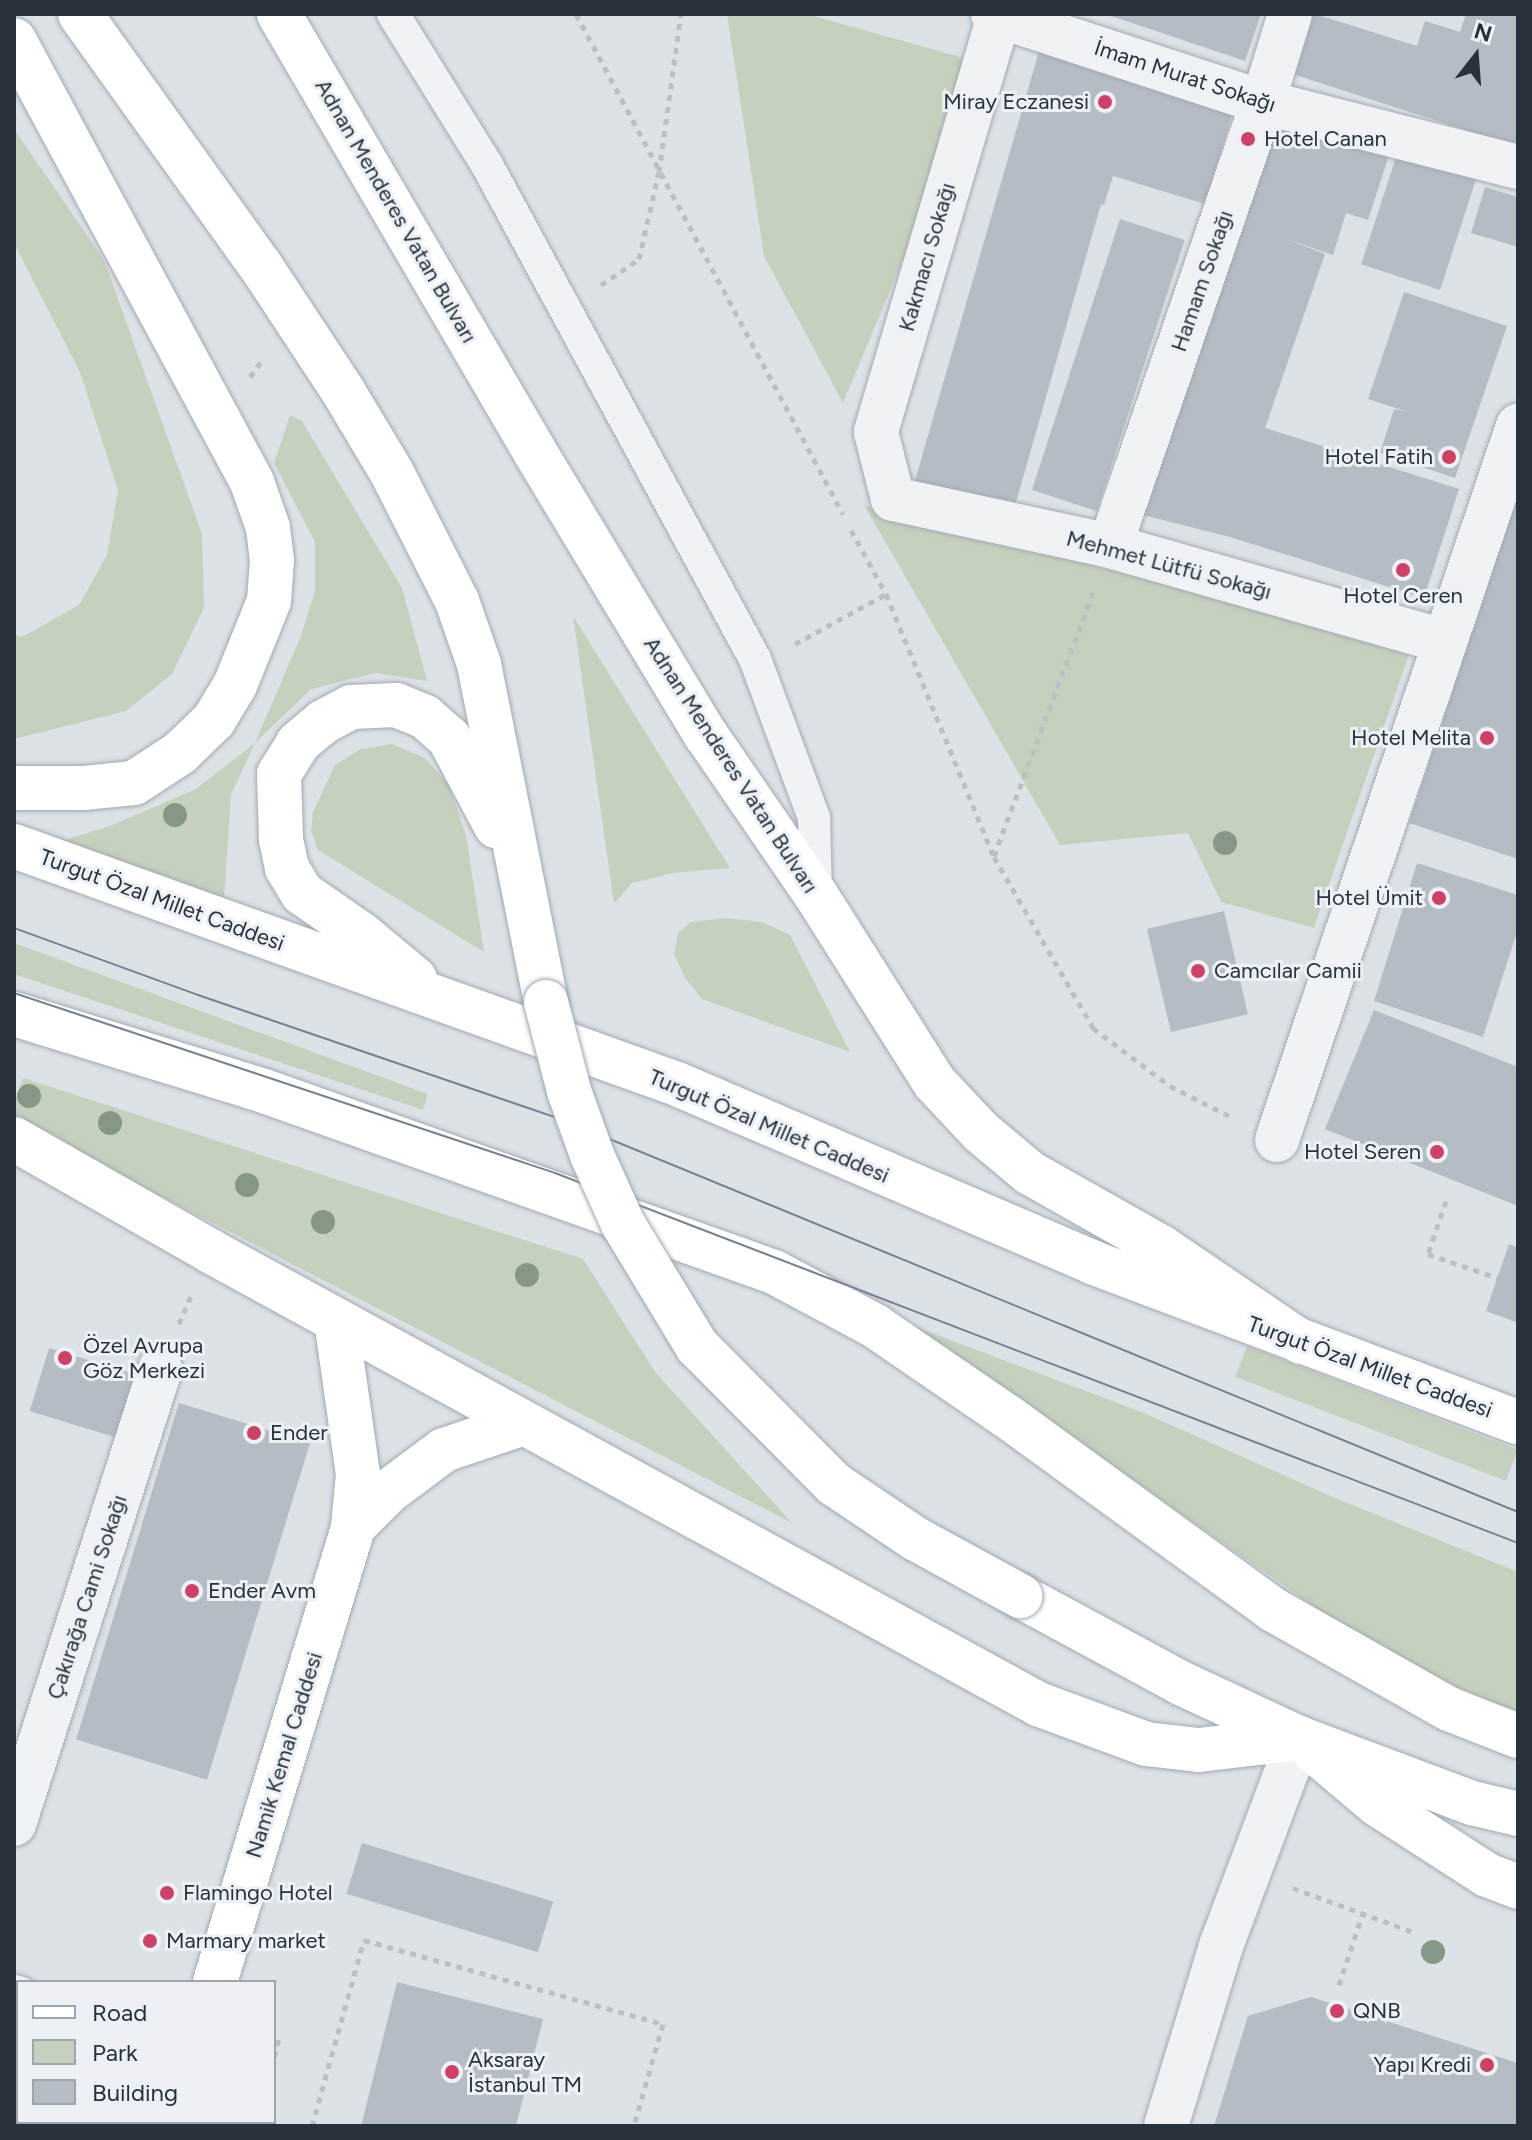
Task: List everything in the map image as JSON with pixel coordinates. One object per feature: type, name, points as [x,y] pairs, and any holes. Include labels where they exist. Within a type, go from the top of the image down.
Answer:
[{"type":"main road","points":[[80,14],[292,314],[392,473],[457,601],[479,664],[546,1002],[569,1091],[592,1155],[623,1224],[697,1346],[834,1484],[916,1539],[1183,1684],[1299,1738],[1472,1803],[1518,1814]]},
{"type":"main road","name":"Adnan Menderes Vatan Bulvarı","points":[[279,14],[535,452],[706,735],[816,895],[935,1083],[981,1132],[1030,1173],[1161,1247],[1301,1342]]},
{"type":"main road","points":[[14,40],[252,482],[268,528],[272,560],[269,601],[235,685],[214,720],[180,753],[134,783],[85,788],[14,788]]},
{"type":"main road","points":[[435,996],[361,934],[302,893],[287,868],[278,813],[279,774],[298,743],[323,722],[351,707],[396,705],[425,717],[449,738],[470,773],[524,883]]},
{"type":"main road","name":"Turgut Özal Millet Caddesi","points":[[14,846],[677,1084],[952,1205],[1301,1342],[1518,1422]]},
{"type":"main road","points":[[14,1014],[264,1091],[523,1180],[787,1278],[875,1326],[1008,1417],[1272,1609],[1449,1709],[1518,1736]]},
{"type":"main road","points":[[14,1139],[210,1251],[1038,1704],[1146,1744],[1199,1750],[1299,1738],[1377,1804],[1487,1875],[1518,1887]]},
{"type":"main road","name":"Namik Kemal Caddesi","points":[[216,1980],[353,1527],[358,1474],[336,1320]]},
{"type":"main road","points":[[353,1527],[389,1491],[444,1450],[524,1423]]},
{"type":"street","name":"Hamam Sokağı","points":[[1110,546],[1263,102],[1290,14]]},
{"type":"street","name":"İmam Murat Sokağı","points":[[996,15],[1263,102],[1518,167]]},
{"type":"street","name":"Kakmacı Sokağı","points":[[893,499],[876,432],[996,15]]},
{"type":"street","points":[[1277,1140],[1518,426]]},
{"type":"street","name":"Mehmet Lütfü Sokağı","points":[[893,499],[1110,546],[1443,641]]},
{"type":"street","name":"Çakırağa Cami Sokağı","points":[[14,1824],[160,1369]]},
{"type":"street","points":[[1166,2126],[1221,1946],[1299,1738]]},
{"type":"lane","points":[[393,14],[487,165],[755,659],[814,818],[816,895]]},
{"type":"path","points":[[576,14],[886,594],[994,857],[1093,1028],[1170,1086],[1277,1140]]},
{"type":"path","points":[[565,309],[639,259],[659,172],[681,14]]},
{"type":"path","points":[[221,421],[292,314]]},
{"type":"path","points":[[994,857],[1110,546]]},
{"type":"path","points":[[755,659],[799,643],[886,594]]},
{"type":"path","points":[[1446,1201],[1428,1254],[1498,1278]]},
{"type":"path","points":[[160,1369],[210,1251]]},
{"type":"path","points":[[1249,1872],[1416,1933]]},
{"type":"path","points":[[1339,1985],[1363,1913]]},
{"type":"path","points":[[312,2126],[364,1940],[663,2024],[634,2126]]},
{"type":"path","points":[[276,2049],[279,2038]]},
{"type":"green space","points":[[727,14],[807,14],[985,64],[843,403],[764,256]]},
{"type":"green space","points":[[14,129],[104,260],[202,534],[204,608],[172,674],[126,711],[14,739],[14,635],[22,637],[79,605],[107,555],[118,490],[80,372],[14,243]]},
{"type":"green space","points":[[290,415],[302,421],[402,588],[427,681],[376,673],[311,689],[255,743],[301,636],[315,591],[315,542],[274,463]]},
{"type":"green space","points":[[864,505],[1411,649],[1314,928],[1221,902],[1188,833],[1060,845]]},
{"type":"green space","points":[[573,616],[730,868],[673,873],[632,883],[614,904]]},
{"type":"green space","points":[[255,743],[231,795],[224,898],[59,842],[110,826],[196,789]]},
{"type":"green space","points":[[392,744],[425,758],[449,785],[466,835],[484,952],[318,850],[311,831],[313,812],[335,765],[361,749]]},
{"type":"green space","points":[[726,918],[762,922],[790,935],[850,1052],[702,999],[685,978],[674,954],[678,933],[691,922]]},
{"type":"green space","points":[[14,943],[428,1094],[423,1110],[14,974]]},
{"type":"green space","points":[[23,1078],[583,1259],[656,1373],[792,1523],[14,1120],[14,1104]]},
{"type":"green space","points":[[911,1325],[1144,1413],[1335,1498],[1518,1572],[1518,1714],[1382,1654]]},
{"type":"green space","points":[[1247,1346],[1518,1450],[1506,1481],[1235,1377]]},
{"type":"building","points":[[1105,14],[1261,14],[1245,61]]},
{"type":"building","points":[[1298,14],[1315,14],[1417,46],[1425,21],[1460,32],[1466,14],[1518,14],[1518,147],[1280,70]]},
{"type":"building","points":[[1041,44],[1235,105],[1205,204],[1113,176],[1104,205],[1101,204],[1011,520],[912,491]]},
{"type":"building","points":[[1274,114],[1390,152],[1368,220],[1346,213],[1333,255],[1286,239],[1325,254],[1265,428],[1459,489],[1424,598],[1230,537],[1139,514]]},
{"type":"building","points":[[1397,154],[1476,180],[1440,290],[1361,264]]},
{"type":"building","points":[[1485,187],[1518,197],[1518,247],[1471,233]]},
{"type":"building","points":[[1120,219],[1185,240],[1097,511],[1032,490]]},
{"type":"building","points":[[1404,292],[1507,326],[1455,478],[1380,453],[1394,409],[1408,412],[1368,399]]},
{"type":"building","points":[[1518,494],[1518,859],[1409,823]]},
{"type":"building","points":[[1417,863],[1518,895],[1518,929],[1483,1037],[1374,1001]]},
{"type":"building","name":"Camcılar Camii","points":[[1224,911],[1248,1014],[1171,1032],[1147,929]]},
{"type":"building","points":[[1374,1010],[1518,1067],[1518,1206],[1325,1129]]},
{"type":"building","points":[[1509,1244],[1518,1248],[1518,1323],[1486,1311]]},
{"type":"building","points":[[49,1348],[147,1378],[127,1441],[30,1411]]},
{"type":"building","name":"Ender Avm","points":[[179,1403],[310,1443],[207,1780],[76,1740]]},
{"type":"building","points":[[362,1843],[553,1901],[538,1952],[347,1894]]},
{"type":"building","name":"Aksaray İstanbul TM","points":[[397,1982],[543,2019],[516,2126],[361,2126]]},
{"type":"building","points":[[1311,1997],[1518,2063],[1518,2126],[1214,2126],[1248,2016]]},
{"type":"building","points":[[14,2076],[16,2124],[119,2124],[118,2126],[14,2126]]},
{"type":"tram line","points":[[14,928],[198,995],[568,1122],[1518,1512]]},
{"type":"tram line","points":[[14,993],[555,1173],[1518,1543]]},
{"type":"place","name":"Miray Eczanesi","points":[[1105,102]]},
{"type":"place","name":"Hotel Canan","points":[[1248,139]]},
{"type":"place","name":"Hotel Fatih","points":[[1449,457]]},
{"type":"place","name":"Hotel Ceren","points":[[1403,570]]},
{"type":"place","name":"Hotel Melita","points":[[1487,738]]},
{"type":"place","name":"Hotel Ümit","points":[[1439,898]]},
{"type":"place","name":"Camcılar Camii","points":[[1198,971]]},
{"type":"place","name":"Hotel Seren","points":[[1437,1152]]},
{"type":"place","name":"Özel Avrupa Göz Merkezi","points":[[65,1358]]},
{"type":"place","name":"Ender","points":[[254,1433]]},
{"type":"place","name":"Ender Avm","points":[[192,1591]]},
{"type":"place","name":"Flamingo Hotel","points":[[167,1893]]},
{"type":"place","name":"Marmary market","points":[[150,1941]]},
{"type":"place","name":"QNB","points":[[1337,2011]]},
{"type":"place","name":"Yapı Kredi","points":[[1487,2065]]},
{"type":"place","name":"Aksaray İstanbul TM","points":[[452,2072]]}]
